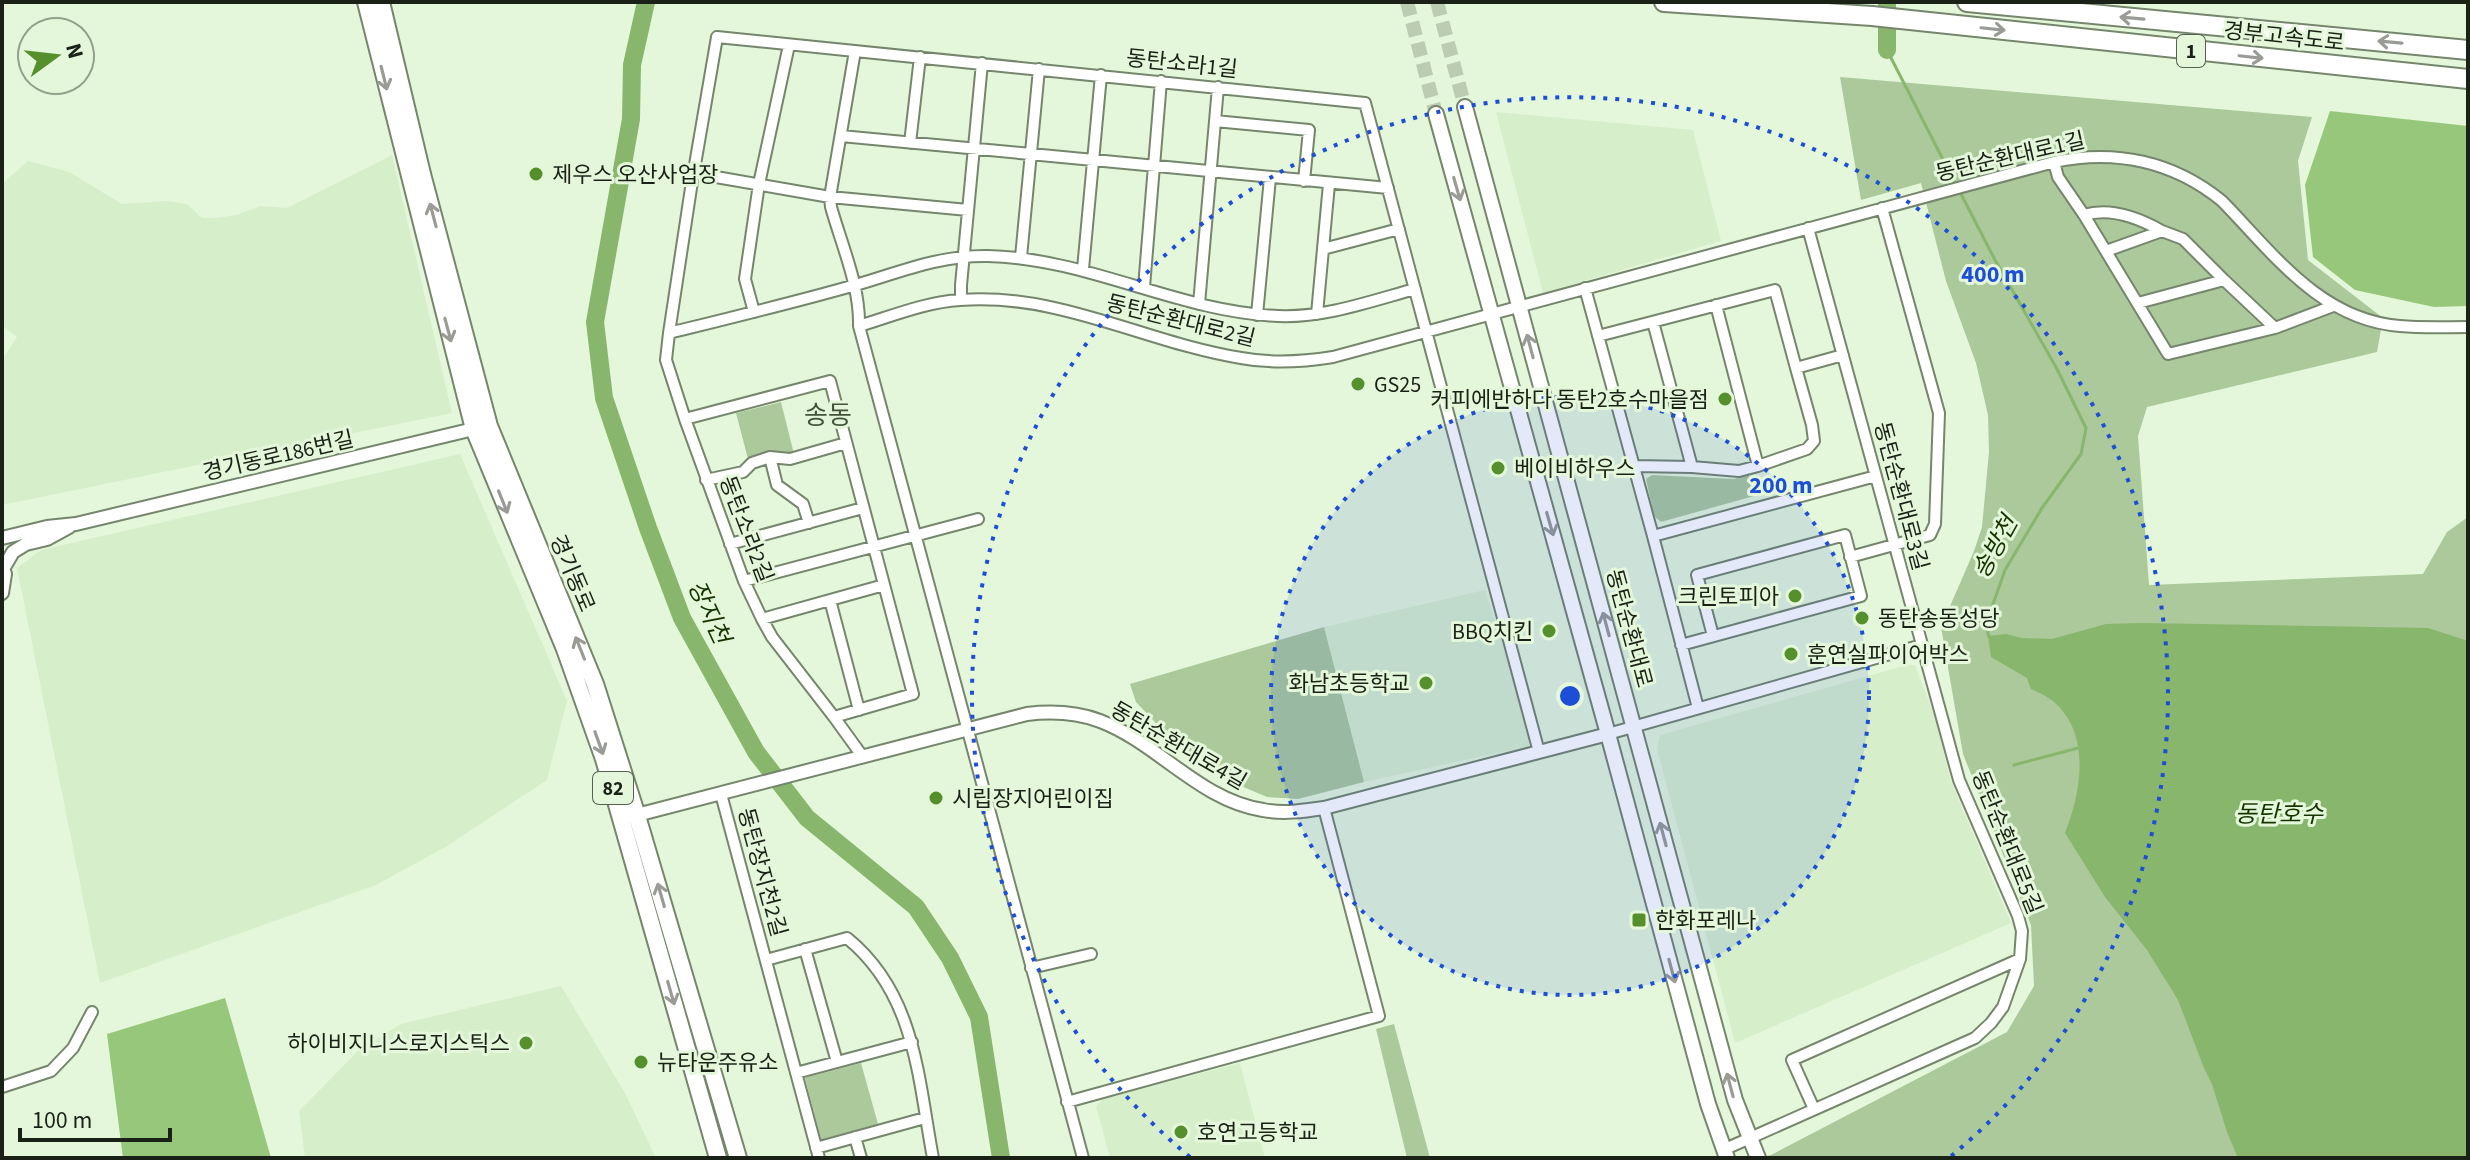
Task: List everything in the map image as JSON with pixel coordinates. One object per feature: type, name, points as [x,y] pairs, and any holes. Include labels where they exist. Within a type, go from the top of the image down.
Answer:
[{"type":"highway","name":"경부고속도로","points":[[1967,2],[2468,50]]},
{"type":"highway","name":"경부고속도로","points":[[1673,3],[1872,16],[2468,79]]},
{"type":"main road","name":"경기동로","points":[[366,2],[482,427],[595,684],[718,1158]]},
{"type":"main road","name":"경기동로","points":[[381,2],[482,427]]},
{"type":"main road","name":"동탄순환대로","points":[[1465,107],[1735,1100],[1758,1158]]},
{"type":"main road","points":[[1436,114],[1708,1104],[1725,1154]]},
{"type":"main road","points":[[1567,587],[1583,622],[1600,674],[1609,674],[1617,663]]},
{"type":"main road","points":[[1622,786],[1630,774],[1640,773],[1648,780]]},
{"type":"main road","name":"경기동로","points":[[630,817],[738,1158]]},
{"type":"street","name":"동탄소라1길","points":[[669,333],[717,37],[1365,103],[1539,752]]},
{"type":"street","points":[[754,312],[745,279],[759,184],[789,45]]},
{"type":"street","points":[[855,51],[830,197],[832,211],[860,310],[859,326],[1083,1158]]},
{"type":"street","points":[[910,143],[920,57]]},
{"type":"street","points":[[961,299],[982,63]]},
{"type":"street","points":[[1021,257],[1039,69]]},
{"type":"street","points":[[1083,269],[1101,75]]},
{"type":"street","points":[[1144,287],[1161,81]]},
{"type":"street","points":[[1199,304],[1218,87]]},
{"type":"street","points":[[1215,121],[1309,130],[1304,181]]},
{"type":"street","points":[[841,136],[1388,188]]},
{"type":"street","name":"동탄순환대로1길","points":[[1491,314],[2054,162],[2094,155],[2129,158],[2162,166],[2193,180],[2222,201],[2307,288],[2333,306],[2373,322],[2399,326],[2468,327]]},
{"type":"street","points":[[2054,162],[2058,177],[2168,354],[2275,328],[2333,306]]},
{"type":"street","points":[[693,173],[830,197],[968,210]]},
{"type":"street","points":[[1257,315],[1270,178]]},
{"type":"street","points":[[1317,314],[1329,184]]},
{"type":"street","points":[[1850,557],[1930,535],[1935,524],[1939,413],[1882,208]]},
{"type":"street","points":[[2084,215],[2094,212],[2139,218],[2183,239],[2275,328]]},
{"type":"street","name":"동탄순환대로3길","points":[[1808,228],[1922,645]]},
{"type":"street","points":[[1323,249],[1399,229]]},
{"type":"street","points":[[2106,251],[2162,231]]},
{"type":"street","points":[[669,333],[854,286],[919,264],[963,257],[1021,257],[1083,269],[1199,304],[1257,315],[1317,314],[1415,289]]},
{"type":"street","points":[[2138,303],[2224,280]]},
{"type":"street","points":[[1585,288],[1698,708]]},
{"type":"street","points":[[1598,336],[1775,290],[1814,441],[1807,449],[1739,471],[1634,466]]},
{"type":"street","name":"동탄순환대로2길","points":[[859,326],[935,303],[961,299],[995,300],[1048,306],[1239,358],[1294,363],[1333,357],[1491,314]]},
{"type":"street","points":[[1716,305],[1758,466]]},
{"type":"street","points":[[1653,322],[1692,467]]},
{"type":"street","name":"동탄소라2길","points":[[669,333],[666,360],[744,581],[772,637],[863,757]]},
{"type":"street","points":[[1796,368],[1843,355]]},
{"type":"street","points":[[685,419],[830,381],[913,694],[834,717]]},
{"type":"street","name":"경기동로186번길","points":[[76,524],[482,427]]},
{"type":"street","points":[[706,480],[743,472],[752,463],[770,457],[790,459],[846,443]]},
{"type":"street","points":[[770,457],[777,485],[803,504],[809,523]]},
{"type":"street","points":[[1653,536],[1876,476]]},
{"type":"street","points":[[730,544],[863,508]]},
{"type":"street","points":[[744,581],[978,519]]},
{"type":"street","points":[[2,538],[47,527],[76,524]]},
{"type":"street","points":[[2,593],[2,567],[13,552],[76,524]]},
{"type":"street","points":[[1681,645],[1861,596],[1845,535],[1697,575],[1713,636]]},
{"type":"street","points":[[762,619],[884,585]]},
{"type":"street","points":[[830,600],[859,710]]},
{"type":"street","points":[[1608,734],[1922,645]]},
{"type":"street","name":"동탄순환대로5길","points":[[1725,1154],[1749,1138],[1975,1038],[2003,1007],[2020,959],[2022,946],[2018,916],[1959,780],[1922,645]]},
{"type":"street","name":"동탄순환대로4길","points":[[630,817],[1027,714],[1052,711],[1101,721],[1123,732],[1212,792],[1263,810],[1324,808],[1608,734]]},
{"type":"street","name":"동탄장지천2길","points":[[721,794],[818,1153],[855,1137],[925,1118]]},
{"type":"street","points":[[1067,1102],[1379,1016],[1324,808]]},
{"type":"street","name":"동탄장지천2길","points":[[766,960],[847,938],[860,949],[877,970],[898,1006],[912,1042],[921,1078],[933,1158]]},
{"type":"street","name":"동탄장지천2길","points":[[805,949],[837,1062]]},
{"type":"street","points":[[1031,968],[1091,954]]},
{"type":"street","points":[[1814,1109],[1792,1060],[2020,959]]},
{"type":"street","points":[[2,1087],[51,1071],[73,1048],[92,1012]]},
{"type":"street","points":[[796,1073],[912,1042]]},
{"type":"street","points":[[855,1137],[861,1158]]},
{"type":"shaded area","points":[[1840,77],[2312,117],[2298,161],[2308,260],[2383,318],[2377,352],[2147,407],[2138,436],[2149,585],[2423,574],[2447,532],[2468,517],[2468,1158],[1759,1158],[1771,1155],[2007,1032],[2034,986],[2031,925],[1963,754],[1941,627],[1982,527],[1989,452],[1988,415],[1976,363],[1946,281],[1921,183],[1861,200]]},
{"type":"shaded area","points":[[2330,111],[2468,126],[2468,306],[2434,307],[2355,290],[2313,257],[2305,185]]},
{"type":"shaded area","points":[[1496,112],[1693,130],[1721,241],[1543,293]]},
{"type":"shaded area","points":[[392,155],[452,413],[2,505],[2,360],[17,337],[2,325],[2,184],[28,161],[69,172],[122,204],[167,201],[187,204],[202,218],[217,218],[260,206],[287,208]]},
{"type":"shaded area","points":[[781,402],[794,454],[773,453],[748,459],[736,413]]},
{"type":"shaded area","points":[[460,454],[567,701],[547,780],[447,846],[376,885],[100,983],[17,568],[41,550]]},
{"type":"shaded area","points":[[1652,475],[1734,479],[1749,475],[1754,496],[1661,522],[1654,516],[1646,479]]},
{"type":"shaded area","name":"화남초등학교","points":[[1485,590],[1532,738],[1529,746],[1364,782],[1324,627]]},
{"type":"shaded area","points":[[1324,627],[1364,782],[1298,799],[1267,797],[1187,756],[1136,702],[1130,684]]},
{"type":"shaded area","points":[[1915,665],[1936,720],[1950,779],[2011,923],[1735,1043],[1657,749],[1660,735]]},
{"type":"shaded area","points":[[561,986],[625,1093],[656,1158],[305,1158],[299,1111],[360,1049],[401,1024]]},
{"type":"shaded area","points":[[225,998],[271,1158],[123,1158],[107,1034]]},
{"type":"shaded area","points":[[1394,1024],[1430,1158],[1407,1158],[1376,1029]]},
{"type":"shaded area","points":[[861,1063],[878,1124],[821,1140],[805,1078]]},
{"type":"shaded area","name":"호연고등학교","points":[[1240,1063],[1265,1158],[1110,1158],[1096,1106],[1103,1099]]},
{"type":"water","name":"동탄호수","points":[[2106,624],[2428,628],[2468,641],[2468,1158],[2238,1158],[2178,1000],[2147,950],[2105,897],[2065,833],[2079,782],[2080,764],[2074,730],[2053,701],[2031,689],[2027,678],[1991,657],[1988,636],[2006,634],[2052,639]]},
{"type":"waterway","name":"장지천","points":[[646,2],[632,65],[631,119],[595,322],[604,398],[682,618],[756,752],[807,818],[916,907],[950,958],[979,1017],[1001,1158]]},
{"type":"waterway","name":"송방천","points":[[1887,2],[1887,50]]},
{"type":"waterway","name":"송방천","points":[[1887,50],[1956,185]]},
{"type":"waterway","name":"송방천","points":[[1960,192],[2086,428],[2081,454],[2042,508],[2005,570],[1986,624],[1989,637]]},
{"type":"waterway","points":[[2014,765],[2078,748]]},
{"type":"tunnel","points":[[1407,2],[1436,114]]},
{"type":"tunnel","points":[[1437,2],[1465,107]]},
{"type":"place","name":"제우스 오산사업장","points":[[536,174]]},
{"type":"place","name":"GS25","points":[[1358,384]]},
{"type":"place","name":"커피에반하다 동탄2호수마을점","points":[[1725,399]]},
{"type":"place","name":"베이비하우스","points":[[1498,468]]},
{"type":"place","name":"크린토피아","points":[[1795,596]]},
{"type":"place","name":"동탄송동성당","points":[[1862,618]]},
{"type":"place","name":"BBQ치킨","points":[[1549,631]]},
{"type":"place","name":"훈연실파이어박스","points":[[1791,654]]},
{"type":"place","name":"화남초등학교","points":[[1426,683]]},
{"type":"place","name":"시립장지어린이집","points":[[936,798]]},
{"type":"place","name":"한화포레나","points":[[1639,920]]},
{"type":"place","name":"하이비지니스로지스틱스","points":[[526,1043]]},
{"type":"place","name":"뉴타운주유소","points":[[641,1062]]},
{"type":"place","name":"호연고등학교","points":[[1181,1132]]},
{"type":"district","name":"송동","points":[[828,415]]}]
